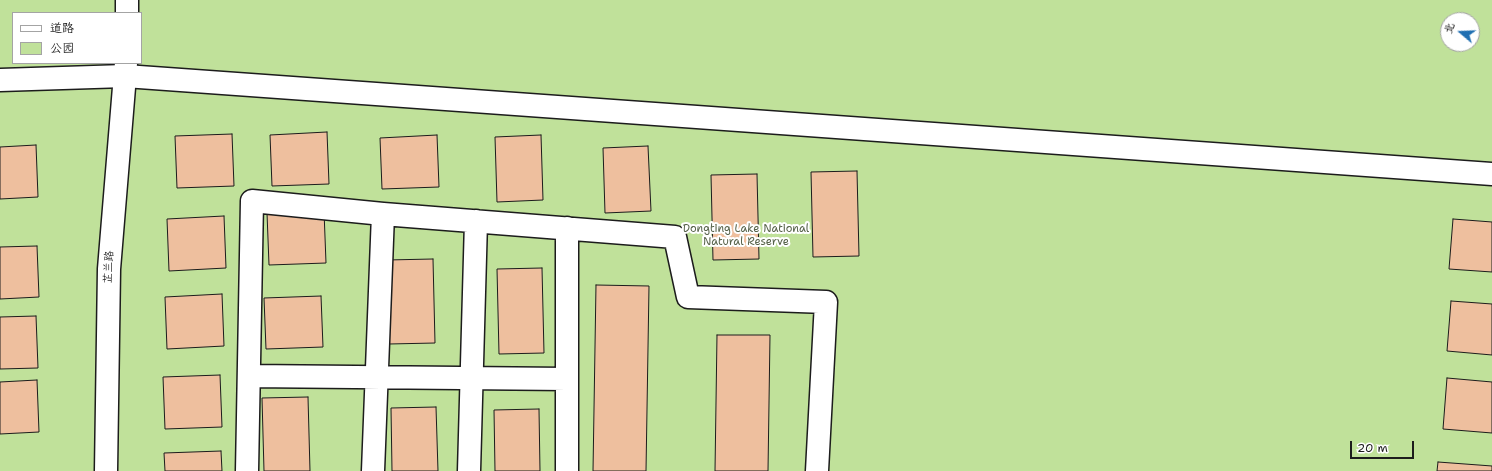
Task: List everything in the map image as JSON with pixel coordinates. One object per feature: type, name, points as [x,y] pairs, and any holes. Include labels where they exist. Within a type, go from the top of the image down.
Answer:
[{"type":"street","points":[[127,0],[127,12]]},
{"type":"street","points":[[0,80],[126,69],[1492,174]]},
{"type":"street","name":"芷兰路","points":[[106,471],[108,269],[126,69]]},
{"type":"street","points":[[247,471],[252,201],[476,222],[675,237],[688,297],[826,302],[817,471]]},
{"type":"street","points":[[373,471],[383,214]]},
{"type":"street","points":[[469,471],[476,222]]},
{"type":"street","points":[[567,228],[567,471]]},
{"type":"street","points":[[249,376],[567,379]]},
{"type":"green space","name":"Dongting Lake National Natural Reserve","points":[[0,0],[1492,0],[1492,471],[0,471]]},
{"type":"building","points":[[327,132],[329,184],[272,186],[270,135]]},
{"type":"building","points":[[232,134],[234,186],[177,188],[175,136]]},
{"type":"building","points":[[437,135],[439,187],[382,189],[380,138]]},
{"type":"building","points":[[541,135],[543,200],[497,202],[495,137]]},
{"type":"building","points":[[36,145],[38,197],[0,199],[0,147]]},
{"type":"building","points":[[648,146],[651,211],[605,213],[603,148]]},
{"type":"building","points":[[857,171],[859,256],[813,257],[811,172]]},
{"type":"building","points":[[757,174],[759,259],[713,260],[711,175]]},
{"type":"building","points":[[324,211],[326,263],[269,265],[267,213]]},
{"type":"building","points":[[224,216],[226,268],[169,271],[167,219]]},
{"type":"building","points":[[1453,219],[1492,222],[1492,272],[1449,269]]},
{"type":"building","points":[[37,246],[39,297],[0,299],[0,247]]},
{"type":"building","points":[[433,259],[435,343],[389,344],[387,260]]},
{"type":"building","points":[[542,268],[544,353],[499,354],[497,269]]},
{"type":"building","points":[[596,285],[649,286],[646,471],[593,471]]},
{"type":"building","points":[[222,294],[224,346],[167,349],[165,297]]},
{"type":"building","points":[[321,296],[323,347],[266,349],[264,298]]},
{"type":"building","points":[[1451,301],[1492,304],[1492,355],[1447,351]]},
{"type":"building","points":[[36,316],[38,368],[0,369],[0,317]]},
{"type":"building","points":[[717,335],[770,335],[768,471],[715,471]]},
{"type":"building","points":[[220,375],[222,427],[165,429],[163,377]]},
{"type":"building","points":[[1447,378],[1492,382],[1492,433],[1443,429]]},
{"type":"building","points":[[37,380],[39,432],[0,434],[0,382]]},
{"type":"building","points":[[308,397],[310,471],[264,471],[262,398]]},
{"type":"building","points":[[436,407],[438,471],[392,471],[391,408]]},
{"type":"building","points":[[539,409],[540,471],[495,471],[494,410]]},
{"type":"building","points":[[221,451],[222,471],[165,471],[164,453]]},
{"type":"building","points":[[1438,462],[1492,466],[1492,471],[1437,471]]}]
